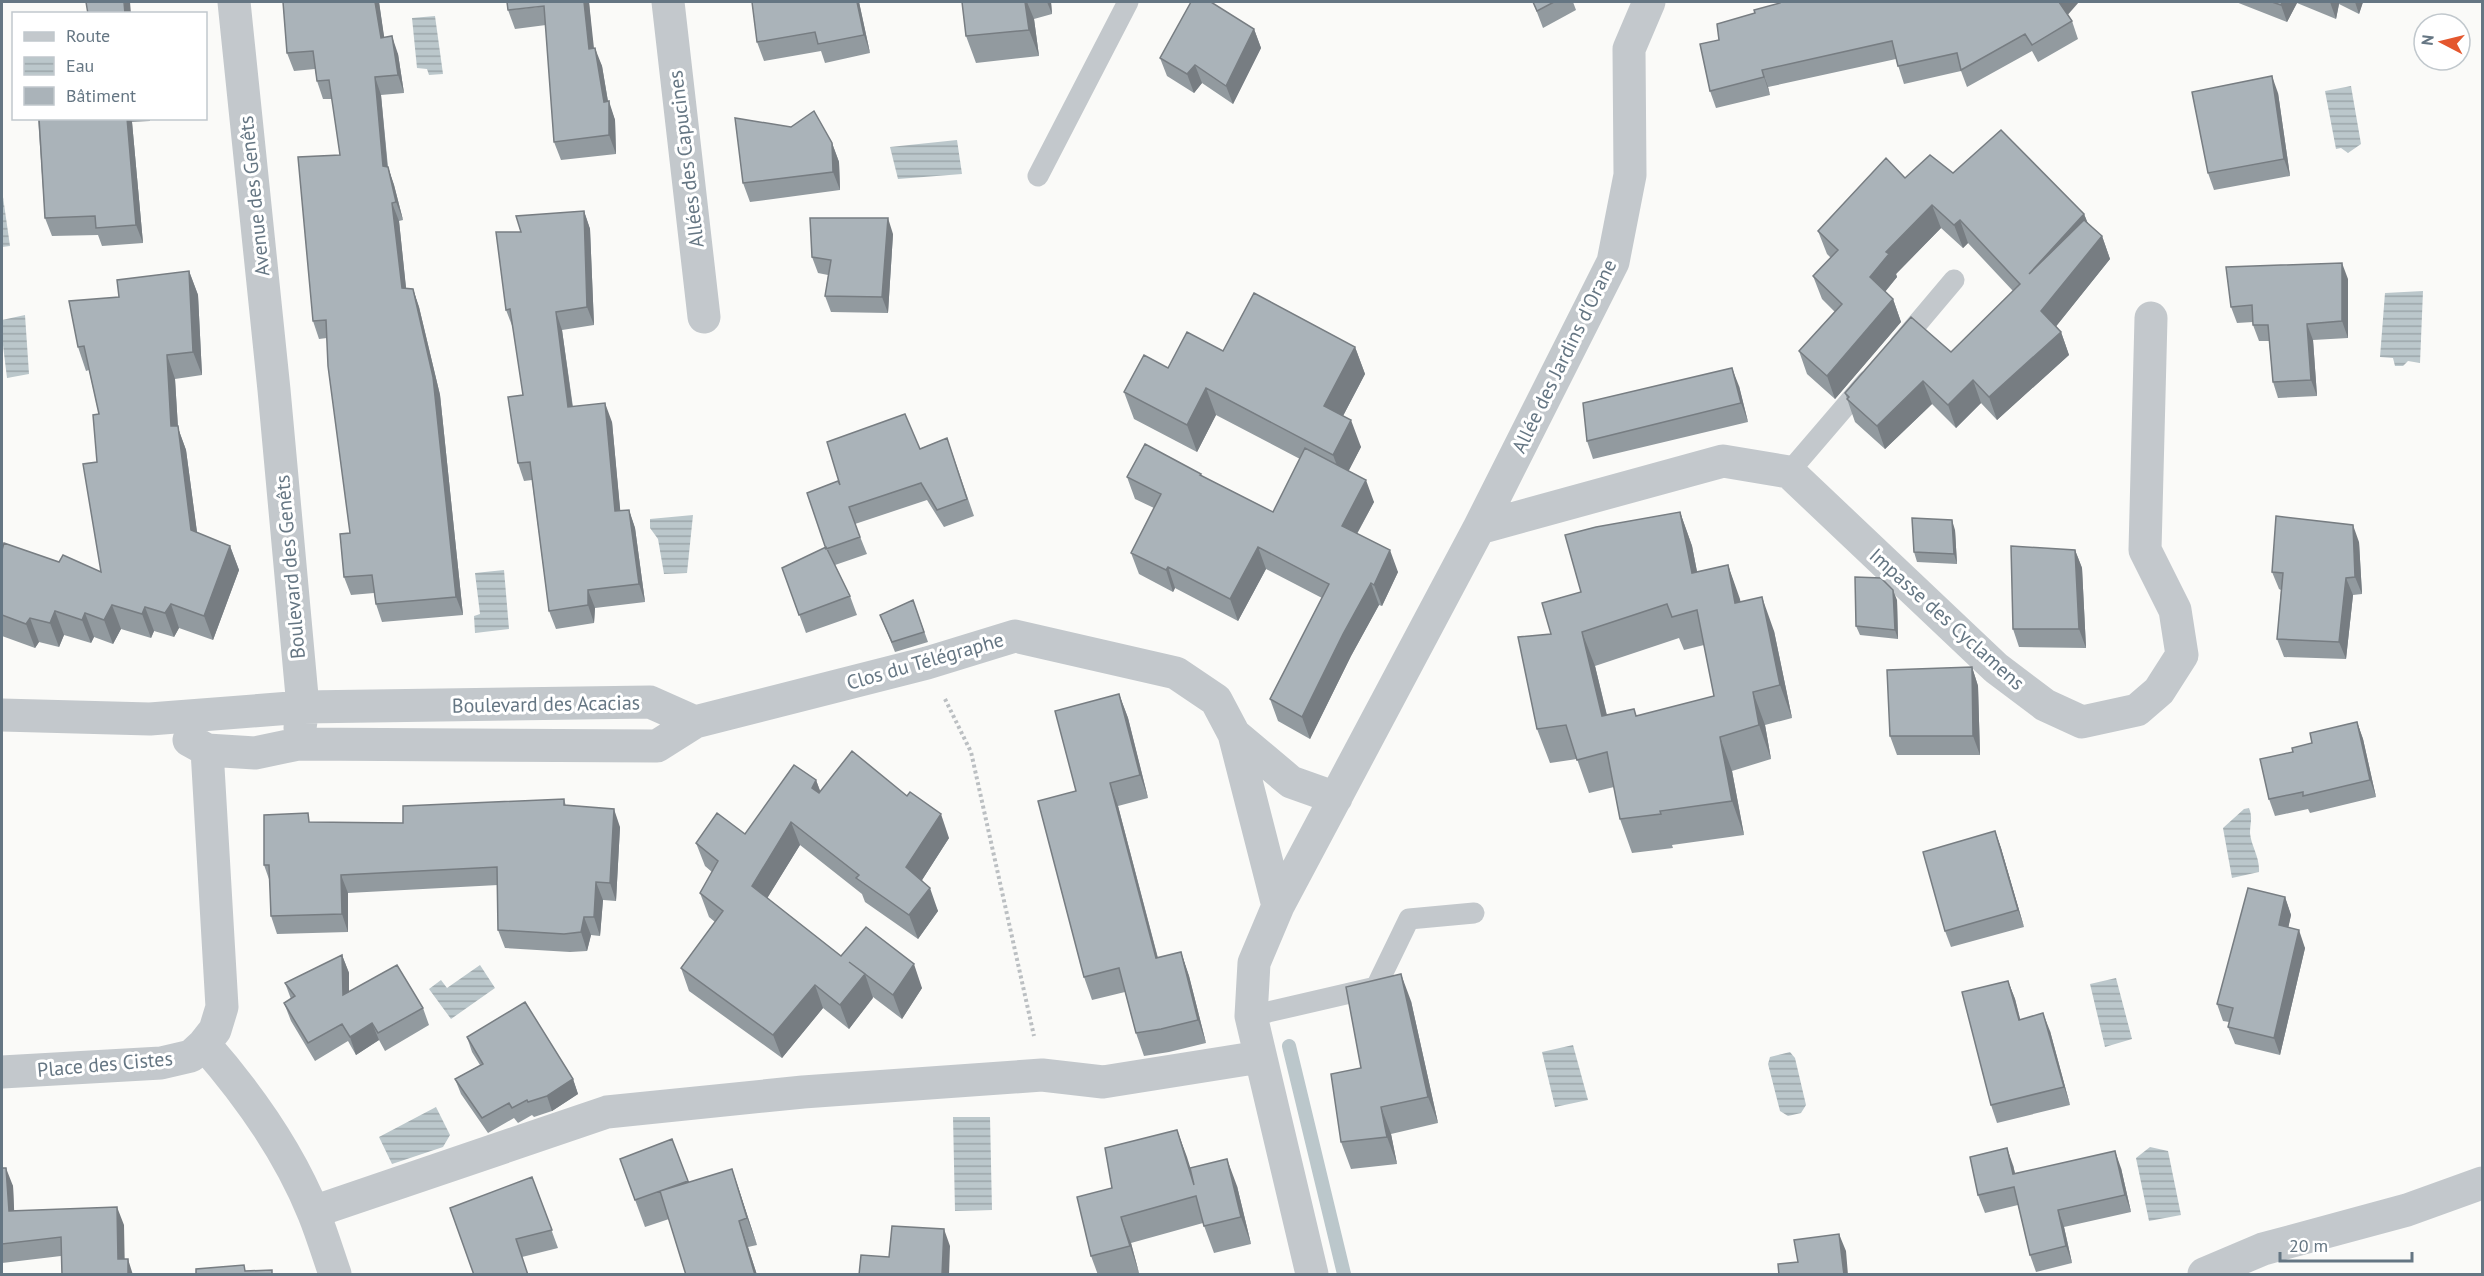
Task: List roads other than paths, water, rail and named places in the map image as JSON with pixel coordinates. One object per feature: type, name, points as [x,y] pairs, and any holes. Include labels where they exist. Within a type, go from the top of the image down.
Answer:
[{"type":"street","name":"Avenue des Genêts","points":[[234,2],[274,390]]},
{"type":"street","name":"Allées des Capucines","points":[[668,2],[704,317]]},
{"type":"street","name":"Allée des Jardins d'Orane","points":[[1312,1275],[1251,1016],[1254,963],[1278,906],[1479,528],[1612,262],[1630,175],[1629,49],[1649,2]]},
{"type":"street","name":"Impasse des Cyclamens","points":[[1790,472],[1996,668],[2045,705],[2082,722],[2137,710],[2159,691],[2182,655],[2175,610],[2145,550],[2151,318]]},
{"type":"street","name":"Boulevard des Genêts","points":[[274,390],[303,707],[298,744]]},
{"type":"street","points":[[1479,528],[1723,461],[1790,472]]},
{"type":"street","name":"Clos du Télégraphe","points":[[695,722],[927,663],[1015,636],[1176,674],[1216,700],[1234,734],[1278,906]]},
{"type":"street","name":"Boulevard des Acacias","points":[[2,715],[150,719],[303,707],[650,702],[695,722]]},
{"type":"street","name":"Boulevard des Acacias","points":[[150,719],[207,750],[255,753],[298,744],[657,746],[695,722]]},
{"type":"street","name":"Clos du Télégraphe","points":[[1234,734],[1291,782],[1336,798]]},
{"type":"street","points":[[207,750],[222,1006],[215,1030],[204,1044],[232,1076],[281,1148],[313,1212],[335,1275]]},
{"type":"street","name":"Place des Cistes","points":[[2,1072],[161,1063],[191,1056],[204,1044]]},
{"type":"street","points":[[313,1212],[607,1112],[803,1092],[1042,1075],[1103,1082],[1260,1057]]},
{"type":"street","points":[[2204,1275],[2263,1250],[2407,1210],[2482,1183]]},
{"type":"lane","points":[[1038,176],[1128,2]]},
{"type":"lane","points":[[1790,472],[1954,280]]},
{"type":"lane","points":[[1251,1016],[1376,987],[1409,919],[1474,913]]},
{"type":"water","points":[[435,16],[443,74],[429,75],[427,69],[417,68],[412,18]]},
{"type":"water","points":[[2351,86],[2361,144],[2348,153],[2341,148],[2336,149],[2325,91]]},
{"type":"water","points":[[957,140],[962,174],[898,179],[890,147]]},
{"type":"water","points":[[2,190],[10,246],[2,247]]},
{"type":"water","points":[[2423,291],[2420,363],[2408,361],[2403,366],[2395,366],[2393,358],[2380,357],[2385,293]]},
{"type":"water","points":[[25,315],[29,374],[7,378],[2,320]]},
{"type":"water","points":[[693,515],[687,573],[664,574],[658,539],[650,528],[650,519]]},
{"type":"water","points":[[504,570],[509,629],[475,633],[474,616],[480,614],[475,573]]},
{"type":"water","points":[[2249,808],[2250,833],[2259,872],[2232,878],[2223,828],[2244,809]]},
{"type":"water","points":[[480,965],[495,988],[451,1019],[429,989],[441,980],[447,988]]},
{"type":"water","points":[[2116,978],[2132,1039],[2105,1047],[2090,984]]},
{"type":"water","points":[[1573,1045],[1588,1100],[1555,1107],[1542,1052]]},
{"type":"water","points":[[1790,1052],[1795,1058],[1806,1105],[1801,1113],[1788,1116],[1780,1111],[1768,1064],[1770,1057]]},
{"type":"water","points":[[436,1107],[450,1135],[443,1147],[392,1164],[379,1137]]},
{"type":"water","points":[[953,1117],[990,1117],[992,1210],[955,1211]]},
{"type":"water","points":[[2150,1147],[2168,1151],[2181,1215],[2149,1221],[2136,1158]]},
{"type":"waterway","points":[[1289,1046],[1344,1274]]}]
